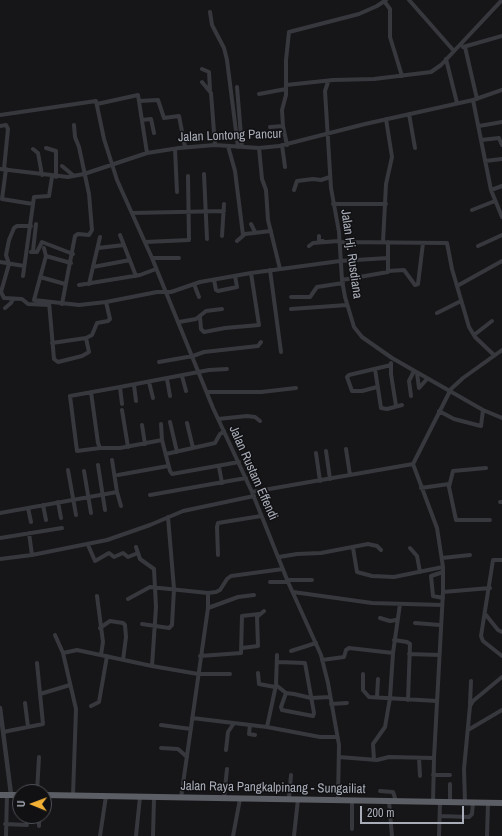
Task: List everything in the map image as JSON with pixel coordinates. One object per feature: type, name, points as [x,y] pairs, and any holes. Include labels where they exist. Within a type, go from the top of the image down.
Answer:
[{"type":"highway","name":"Jalan Raya Pangkalpinang - Sungailiat","points":[[52,795],[154,798],[298,798],[450,803],[502,803]]},
{"type":"street","points":[[285,167],[282,110],[286,87],[287,38],[289,32],[359,14],[385,0],[390,10],[390,37],[402,76]]},
{"type":"street","points":[[409,0],[455,49]]},
{"type":"street","points":[[258,94],[286,87],[431,72],[446,59],[502,0]]},
{"type":"street","points":[[210,12],[212,25],[224,48],[239,147]]},
{"type":"street","points":[[455,49],[502,36]]},
{"type":"street","points":[[464,47],[491,190],[502,217]]},
{"type":"street","points":[[446,59],[457,103]]},
{"type":"street","points":[[202,69],[209,72],[215,145]]},
{"type":"street","points":[[202,82],[210,91]]},
{"type":"street","name":"Jalan Hj. Rusdiana","points":[[328,82],[325,91],[330,177],[339,241],[342,281],[354,326],[362,337],[394,360],[483,410],[502,418]]},
{"type":"street","points":[[237,87],[239,147]]},
{"type":"street","name":"Jalan Lontong Pancur","points":[[4,169],[54,177],[74,176],[147,153],[175,148],[215,145],[259,148],[284,145],[475,99],[502,90]]},
{"type":"street","points":[[0,115],[96,102],[97,104],[138,95],[147,153]]},
{"type":"street","points":[[139,101],[158,100],[164,118],[179,116],[185,147]]},
{"type":"street","name":"Jalan Rustam Effendi","points":[[97,104],[111,165],[179,322],[218,419],[253,494],[283,570],[316,643],[322,660],[337,737],[339,757],[338,800]]},
{"type":"street","points":[[409,114],[414,148]]},
{"type":"street","points":[[142,120],[151,120],[154,133]]},
{"type":"street","points":[[386,120],[392,157],[386,184],[385,242],[388,258],[388,271]]},
{"type":"street","points":[[479,126],[502,122]]},
{"type":"street","points":[[0,126],[6,125],[8,129],[2,199],[33,204]]},
{"type":"street","points":[[62,304],[76,234],[89,235],[92,230],[89,194],[79,147],[75,137],[74,125]]},
{"type":"street","points":[[270,127],[284,126]]},
{"type":"street","points":[[481,140],[499,138],[502,145]]},
{"type":"street","points":[[229,146],[235,171],[245,234]]},
{"type":"street","points":[[23,276],[24,266],[29,252],[34,196],[49,196],[54,177],[56,151],[46,148]]},
{"type":"street","points":[[175,148],[177,192]]},
{"type":"street","points":[[259,148],[262,179],[266,190],[268,220],[280,269]]},
{"type":"street","points":[[33,149],[38,153],[42,175]]},
{"type":"street","points":[[485,161],[502,159]]},
{"type":"street","points":[[62,166],[74,176]]},
{"type":"street","points":[[204,174],[207,239]]},
{"type":"street","points":[[145,242],[189,240],[188,176]]},
{"type":"street","points":[[294,190],[297,181],[313,179],[321,180],[330,177]]},
{"type":"street","points":[[491,190],[502,186]]},
{"type":"street","points":[[472,210],[495,201]]},
{"type":"street","points":[[222,236],[224,204]]},
{"type":"street","points":[[334,204],[386,204]]},
{"type":"street","points":[[132,213],[224,211]]},
{"type":"street","points":[[29,252],[33,251],[36,224]]},
{"type":"street","points":[[251,224],[255,232]]},
{"type":"street","points":[[31,226],[17,226],[14,228],[9,240],[6,254],[9,264],[1,292],[4,298],[22,299],[28,304],[79,305],[106,302],[157,292],[165,292],[194,284],[270,270],[340,261],[388,258]]},
{"type":"street","points":[[237,241],[245,234],[271,231]]},
{"type":"street","points":[[120,235],[136,276]]},
{"type":"street","points":[[478,246],[502,235]]},
{"type":"street","points":[[319,236],[320,241],[447,243],[467,322],[474,335],[494,355]]},
{"type":"street","points":[[89,284],[100,238]]},
{"type":"street","points":[[309,246],[313,243],[339,241]]},
{"type":"street","points":[[29,252],[37,252],[42,242],[73,254]]},
{"type":"street","points":[[291,298],[310,297],[317,287],[388,271],[404,270],[414,285],[418,284],[423,243]]},
{"type":"street","points":[[98,248],[124,245]]},
{"type":"street","points":[[44,248],[46,256],[34,300],[49,304]]},
{"type":"street","points":[[46,256],[71,263]]},
{"type":"street","points":[[152,258],[179,258]]},
{"type":"street","points":[[93,267],[130,260]]},
{"type":"street","points":[[457,286],[502,261]]},
{"type":"street","points":[[0,262],[24,266]]},
{"type":"street","points":[[79,285],[136,276],[156,269]]},
{"type":"street","points":[[270,270],[282,352]]},
{"type":"street","points":[[200,317],[201,329],[204,332],[225,328],[259,325],[253,273]]},
{"type":"street","points":[[214,280],[216,290],[218,291],[237,288],[236,276]]},
{"type":"street","points":[[40,277],[65,284]]},
{"type":"street","points":[[194,284],[199,297]]},
{"type":"street","points":[[5,308],[11,304],[13,299]]},
{"type":"street","points":[[52,343],[86,338],[92,335],[97,323],[108,321],[110,319],[106,302]]},
{"type":"street","points":[[437,313],[461,302]]},
{"type":"street","points":[[49,304],[54,359],[58,362],[88,353],[86,338]]},
{"type":"street","points":[[291,309],[347,304]]},
{"type":"street","points":[[179,322],[200,317],[206,311],[222,309]]},
{"type":"street","points":[[474,335],[492,321]]},
{"type":"street","points":[[159,362],[193,356],[204,352],[258,346],[261,342]]},
{"type":"street","points":[[439,836],[440,816],[434,775],[434,758],[440,625],[443,598],[443,570],[437,528],[413,464],[450,392],[458,382],[502,350]]},
{"type":"street","points":[[394,360],[391,365],[396,406]]},
{"type":"street","points":[[377,387],[354,391],[351,389],[348,379],[349,375],[391,365]]},
{"type":"street","points":[[162,440],[145,444],[77,451],[70,396],[209,370],[227,369]]},
{"type":"street","points":[[374,369],[381,408],[402,405]]},
{"type":"street","points":[[415,372],[419,388],[427,378]]},
{"type":"street","points":[[412,396],[409,381],[415,372]]},
{"type":"street","points":[[182,376],[186,391]]},
{"type":"street","points":[[166,379],[170,396]]},
{"type":"street","points":[[150,382],[153,398]]},
{"type":"street","points":[[134,385],[136,401]]},
{"type":"street","points":[[120,387],[122,404]]},
{"type":"street","points":[[207,392],[272,391],[296,388]]},
{"type":"street","points":[[91,392],[100,448]]},
{"type":"street","points":[[122,410],[128,446]]},
{"type":"street","points":[[440,411],[454,419],[481,426],[483,410]]},
{"type":"street","points":[[218,419],[247,416],[255,417],[260,421]]},
{"type":"street","points":[[170,422],[177,452]]},
{"type":"street","points":[[187,423],[192,448]]},
{"type":"street","points":[[161,424],[162,440],[168,466],[172,474],[219,467],[239,462]]},
{"type":"street","points":[[142,425],[145,444]]},
{"type":"street","points":[[166,454],[215,444],[220,434],[224,431]]},
{"type":"street","points":[[346,449],[350,475]]},
{"type":"street","points":[[326,451],[330,479]]},
{"type":"street","points":[[316,453],[320,481]]},
{"type":"street","points":[[112,460],[117,492],[121,506]]},
{"type":"street","points":[[0,559],[88,545],[150,525],[183,511],[253,494],[289,486],[413,464]]},
{"type":"street","points":[[98,465],[106,510]]},
{"type":"street","points":[[118,475],[168,466]]},
{"type":"street","points":[[219,467],[222,483]]},
{"type":"street","points":[[486,468],[453,471],[449,484],[456,520],[490,520]]},
{"type":"street","points":[[68,470],[76,515]]},
{"type":"street","points":[[84,471],[91,513]]},
{"type":"street","points":[[150,495],[246,478]]},
{"type":"street","points":[[421,488],[449,484]]},
{"type":"street","points":[[0,513],[117,492]]},
{"type":"street","points":[[58,502],[61,518]]},
{"type":"street","points":[[43,505],[46,520]]},
{"type":"street","points":[[28,508],[31,522]]},
{"type":"street","points":[[218,555],[218,523],[261,516]]},
{"type":"street","points":[[142,624],[169,628],[172,625],[174,589],[168,517]]},
{"type":"street","points":[[0,538],[62,528]]},
{"type":"street","points":[[29,533],[32,555]]},
{"type":"street","points":[[279,557],[374,544],[381,550]]},
{"type":"street","points":[[88,545],[95,561],[109,553],[114,558],[123,553],[128,557],[138,553]]},
{"type":"street","points":[[136,546],[141,560],[153,568],[156,607],[152,666]]},
{"type":"street","points":[[353,548],[359,573],[382,578],[443,570]]},
{"type":"street","points":[[410,548],[417,557],[420,572]]},
{"type":"street","points":[[442,558],[470,555]]},
{"type":"street","points":[[502,560],[493,560],[482,640],[502,656]]},
{"type":"street","points":[[128,599],[140,591],[154,587],[208,593],[220,590],[227,579],[231,576],[283,570]]},
{"type":"street","points":[[443,570],[433,574],[431,577],[433,596],[443,598]]},
{"type":"street","points":[[270,582],[312,580]]},
{"type":"street","points":[[443,592],[490,588]]},
{"type":"street","points":[[293,592],[372,603],[442,605]]},
{"type":"street","points":[[181,798],[208,608],[208,593]]},
{"type":"street","points":[[208,608],[238,597],[254,595]]},
{"type":"street","points":[[97,596],[103,642],[101,655]]},
{"type":"street","points":[[374,760],[373,744],[385,727],[390,698],[396,620],[400,604]]},
{"type":"street","points":[[200,656],[242,653],[242,616],[259,614],[264,611]]},
{"type":"street","points":[[242,648],[258,646],[257,620],[259,614]]},
{"type":"street","points":[[486,615],[496,629],[502,632]]},
{"type":"street","points":[[380,618],[390,621],[396,620]]},
{"type":"street","points":[[100,628],[110,621],[125,625],[126,637],[123,660]]},
{"type":"street","points":[[415,623],[440,625]]},
{"type":"street","points":[[55,635],[63,653],[76,709],[73,795]]},
{"type":"street","points":[[394,640],[409,643],[410,668],[408,700]]},
{"type":"street","points":[[291,651],[316,643]]},
{"type":"street","points":[[322,660],[344,657],[346,649],[349,648],[393,653]]},
{"type":"street","points":[[63,653],[77,650],[198,674],[230,674]]},
{"type":"street","points":[[409,654],[439,655]]},
{"type":"street","points":[[267,727],[276,686],[278,662],[277,655]]},
{"type":"street","points":[[91,706],[99,702],[107,656]]},
{"type":"street","points":[[278,662],[305,664],[314,713],[312,716],[282,710],[281,707],[286,693]]},
{"type":"street","points":[[4,732],[43,724],[37,663]]},
{"type":"street","points":[[258,673],[259,684],[276,686],[286,693],[311,698],[330,697]]},
{"type":"street","points":[[363,674],[364,692],[369,697],[437,701]]},
{"type":"street","points":[[470,706],[473,701],[502,676]]},
{"type":"street","points":[[377,698],[378,679]]},
{"type":"street","points":[[465,803],[464,769],[471,681]]},
{"type":"street","points":[[40,694],[70,685]]},
{"type":"street","points":[[25,703],[28,727]]},
{"type":"street","points":[[331,704],[347,703]]},
{"type":"street","points":[[0,708],[4,732],[6,836]]},
{"type":"street","points":[[468,730],[502,710]]},
{"type":"street","points":[[192,718],[267,727],[320,737],[337,737]]},
{"type":"street","points":[[226,750],[228,732],[234,723]]},
{"type":"street","points":[[161,725],[191,729]]},
{"type":"street","points":[[250,725],[249,734],[255,735]]},
{"type":"street","points":[[161,748],[178,749],[187,758]]},
{"type":"street","points":[[37,784],[39,757]]},
{"type":"street","points":[[339,757],[374,760],[389,757],[434,758]]},
{"type":"street","points":[[419,758],[420,776]]},
{"type":"street","points":[[224,798],[227,769]]},
{"type":"street","points":[[289,798],[291,774]]},
{"type":"street","points":[[434,775],[450,775]]},
{"type":"street","points":[[450,784],[450,803]]},
{"type":"street","points":[[380,791],[393,792],[396,801]]},
{"type":"street","points":[[100,836],[106,796]]},
{"type":"street","points":[[136,836],[140,797]]},
{"type":"street","points":[[153,836],[154,798]]},
{"type":"street","points":[[294,836],[298,798]]},
{"type":"street","points":[[233,836],[240,799]]},
{"type":"street","points":[[352,800],[352,829]]},
{"type":"street","points":[[389,801],[392,836]]},
{"type":"street","points":[[440,816],[469,816],[472,812],[473,803]]},
{"type":"street","points":[[487,836],[488,803]]},
{"type":"street","points":[[6,824],[27,825]]}]
